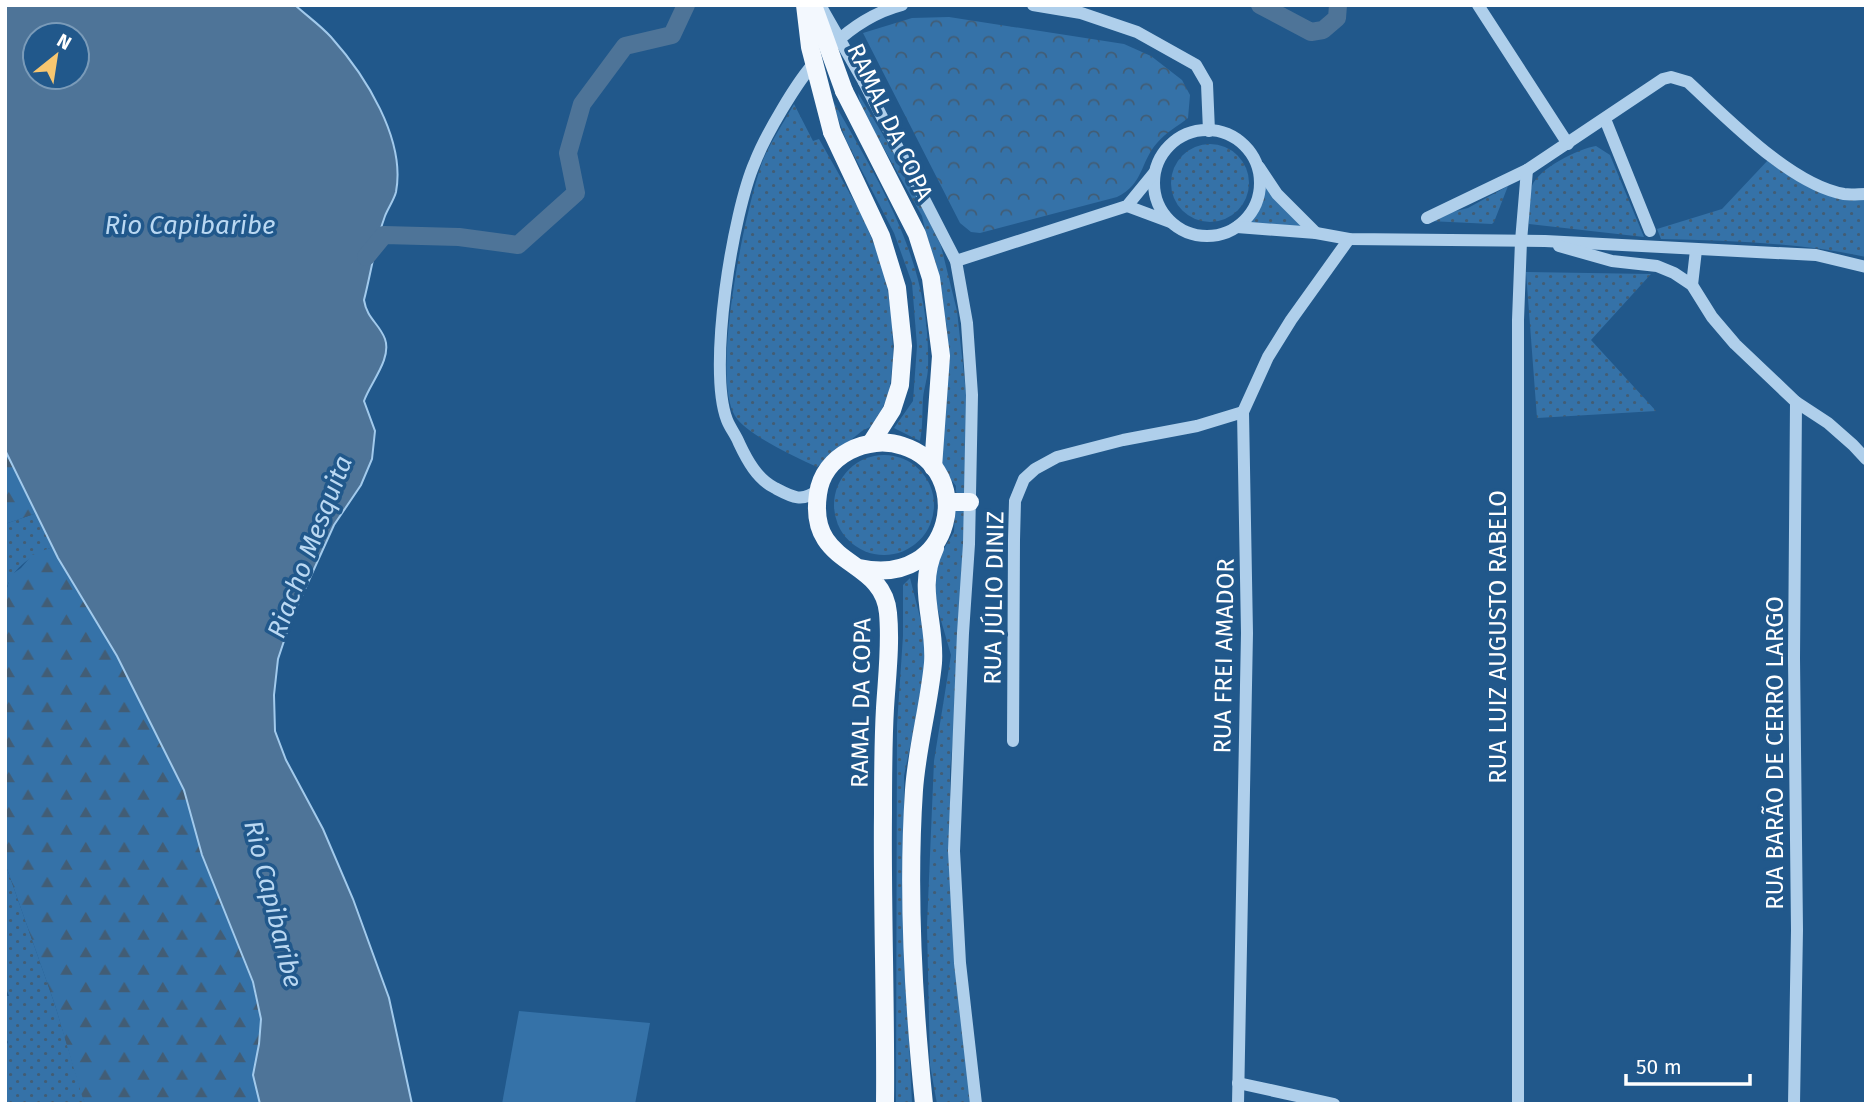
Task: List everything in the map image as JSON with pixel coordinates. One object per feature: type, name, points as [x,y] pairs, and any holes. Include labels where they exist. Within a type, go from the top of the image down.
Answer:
[{"type":"main road","name":"RAMAL DA COPA","points":[[805,5],[810,47],[832,132],[881,236],[897,288],[903,346],[900,385],[892,410],[871,443]]},
{"type":"main road","name":"RAMAL DA COPA","points":[[813,5],[844,91],[917,234],[931,278],[941,356],[933,467]]},
{"type":"main road","points":[[818,490],[825,473],[838,458],[853,448],[888,442],[905,446],[933,467],[943,483],[947,502],[946,522],[931,556],[926,582],[933,660],[916,776],[912,836],[911,910],[915,1011],[924,1104]]},
{"type":"main road","name":"RAMAL DA COPA","points":[[818,490],[816,509],[820,528],[829,545],[842,559],[859,568],[884,594],[888,619],[883,815],[885,1104]]},
{"type":"main road","points":[[947,502],[970,502]]},
{"type":"main road","points":[[859,568],[893,572],[911,566],[927,555],[939,540]]},
{"type":"street","points":[[820,5],[864,82],[956,261],[967,323],[972,395],[970,502],[954,851],[960,963],[976,1104]]},
{"type":"street","points":[[818,490],[809,497],[797,499],[769,485],[748,463],[726,419],[720,387],[720,356],[725,296],[735,234],[755,161],[780,115],[813,64],[844,35],[881,10],[902,5]]},
{"type":"street","points":[[1033,5],[1081,13],[1137,33],[1196,65],[1207,85],[1209,131]]},
{"type":"street","points":[[1478,5],[1568,144]]},
{"type":"street","points":[[1427,218],[1527,170],[1662,79],[1679,78],[1688,82],[1784,166],[1813,184],[1844,194],[1866,194]]},
{"type":"street","points":[[1605,119],[1650,231]]},
{"type":"street","points":[[956,261],[1127,206],[1154,173],[1160,157],[1171,144],[1185,135],[1209,131],[1234,138],[1247,149],[1277,194],[1316,233]]},
{"type":"street","points":[[1127,206],[1170,222],[1185,232],[1203,237],[1221,235],[1237,227],[1250,215],[1258,198],[1256,163]]},
{"type":"street","name":"RUA LUIZ AUGUSTO RABELO","points":[[1518,1104],[1518,320],[1527,170]]},
{"type":"street","points":[[1154,173],[1156,199],[1159,208],[1170,222]]},
{"type":"street","points":[[1237,227],[1316,233],[1349,239],[1545,241],[1816,255],[1866,267]]},
{"type":"street","name":"RUA FREI AMADOR","points":[[1238,1104],[1247,633],[1243,412],[1268,357],[1349,239]]},
{"type":"street","points":[[1545,241],[1581,254],[1657,267],[1674,273],[1692,285],[1712,317],[1735,344],[1796,402],[1828,423],[1866,459]]},
{"type":"street","points":[[1692,285],[1696,250]]},
{"type":"street","name":"RUA BARÃO DE CERRO LARGO","points":[[1794,1104],[1797,930],[1794,658],[1796,402]]},
{"type":"street","name":"RUA JÚLIO DINIZ","points":[[1013,741],[1015,501],[1024,480],[1035,469],[1058,457],[1123,440],[1197,426],[1243,412]]},
{"type":"street","points":[[1238,1083],[1334,1104]]},
{"type":"green space","points":[[949,17],[1124,44],[1151,56],[1182,80],[1190,95],[1188,118],[1160,139],[1132,186],[1117,197],[980,233],[971,232],[960,223],[863,33],[912,18]]},
{"type":"green space","points":[[858,93],[907,175],[941,246],[957,311],[967,402],[961,655],[950,770],[950,855],[972,1104],[937,1104],[930,1065],[927,926],[934,761],[951,655],[936,603],[936,562],[954,532],[956,486],[939,464],[945,416],[947,327],[922,216],[861,108]]},
{"type":"green space","points":[[829,94],[898,223],[921,292],[927,328],[928,367],[920,441],[894,428],[913,401],[917,346],[912,283],[894,233],[846,140]]},
{"type":"green space","points":[[794,104],[813,141],[819,139],[862,215],[884,269],[892,317],[893,359],[889,394],[874,425],[862,431],[817,467],[773,445],[741,423],[735,416],[728,395],[726,365],[733,290],[756,183],[763,160]]},
{"type":"green space","points":[[1210,144],[1225,147],[1242,161],[1249,183],[1246,198],[1232,215],[1210,222],[1195,219],[1178,205],[1171,183],[1174,168],[1188,151]]},
{"type":"green space","points":[[1596,146],[1610,155],[1644,237],[1529,224],[1529,194],[1536,179],[1560,160]]},
{"type":"green space","points":[[1770,158],[1849,199],[1866,200],[1866,257],[1789,245],[1661,239],[1657,229],[1722,209]]},
{"type":"green space","points":[[1261,181],[1311,231],[1242,226],[1256,205]]},
{"type":"green space","points":[[1508,186],[1492,224],[1429,221],[1436,216],[1468,208]]},
{"type":"green space","points":[[1526,272],[1651,274],[1591,340],[1656,411],[1537,418]]},
{"type":"green space","points":[[5,450],[37,513],[5,524]]},
{"type":"green space","points":[[884,455],[903,459],[919,470],[930,486],[934,505],[930,524],[919,540],[903,551],[884,555],[865,551],[849,540],[838,524],[834,505],[838,486],[849,470],[865,459]]},
{"type":"green space","points":[[37,513],[53,547],[28,559],[15,572],[5,596],[5,524]]},
{"type":"green space","points":[[53,547],[117,656],[184,790],[202,855],[252,982],[261,1019],[253,1075],[260,1104],[85,1104],[55,1005],[5,863],[6,591],[11,575],[33,554]]},
{"type":"green space","points":[[910,578],[924,633],[925,674],[904,776],[912,1104],[896,1104],[897,725],[903,636],[903,585]]},
{"type":"green space","points":[[5,863],[55,1005],[85,1104],[5,1104],[5,1048],[8,1042],[5,1037],[5,996],[9,996],[5,986]]},
{"type":"green space","points":[[519,1011],[650,1023],[635,1104],[502,1104]]},
{"type":"water","name":"Rio Capibaribe","points":[[5,5],[295,5],[331,37],[369,89],[389,130],[397,172],[396,192],[382,226],[364,300],[368,312],[385,339],[386,347],[383,363],[364,401],[375,431],[372,459],[361,485],[334,525],[291,620],[278,659],[274,695],[275,731],[286,760],[323,829],[353,899],[389,998],[412,1104],[260,1104],[253,1075],[261,1019],[253,982],[202,855],[184,790],[117,656],[58,558],[5,450]]},
{"type":"waterway","name":"Riacho Mesquita","points":[[366,257],[384,235],[459,237],[518,245],[576,193],[568,153],[582,104],[625,46],[672,35],[686,5]]},
{"type":"waterway","name":"Riacho Mesquita","points":[[1260,5],[1311,32],[1323,30],[1337,18],[1338,5]]}]
